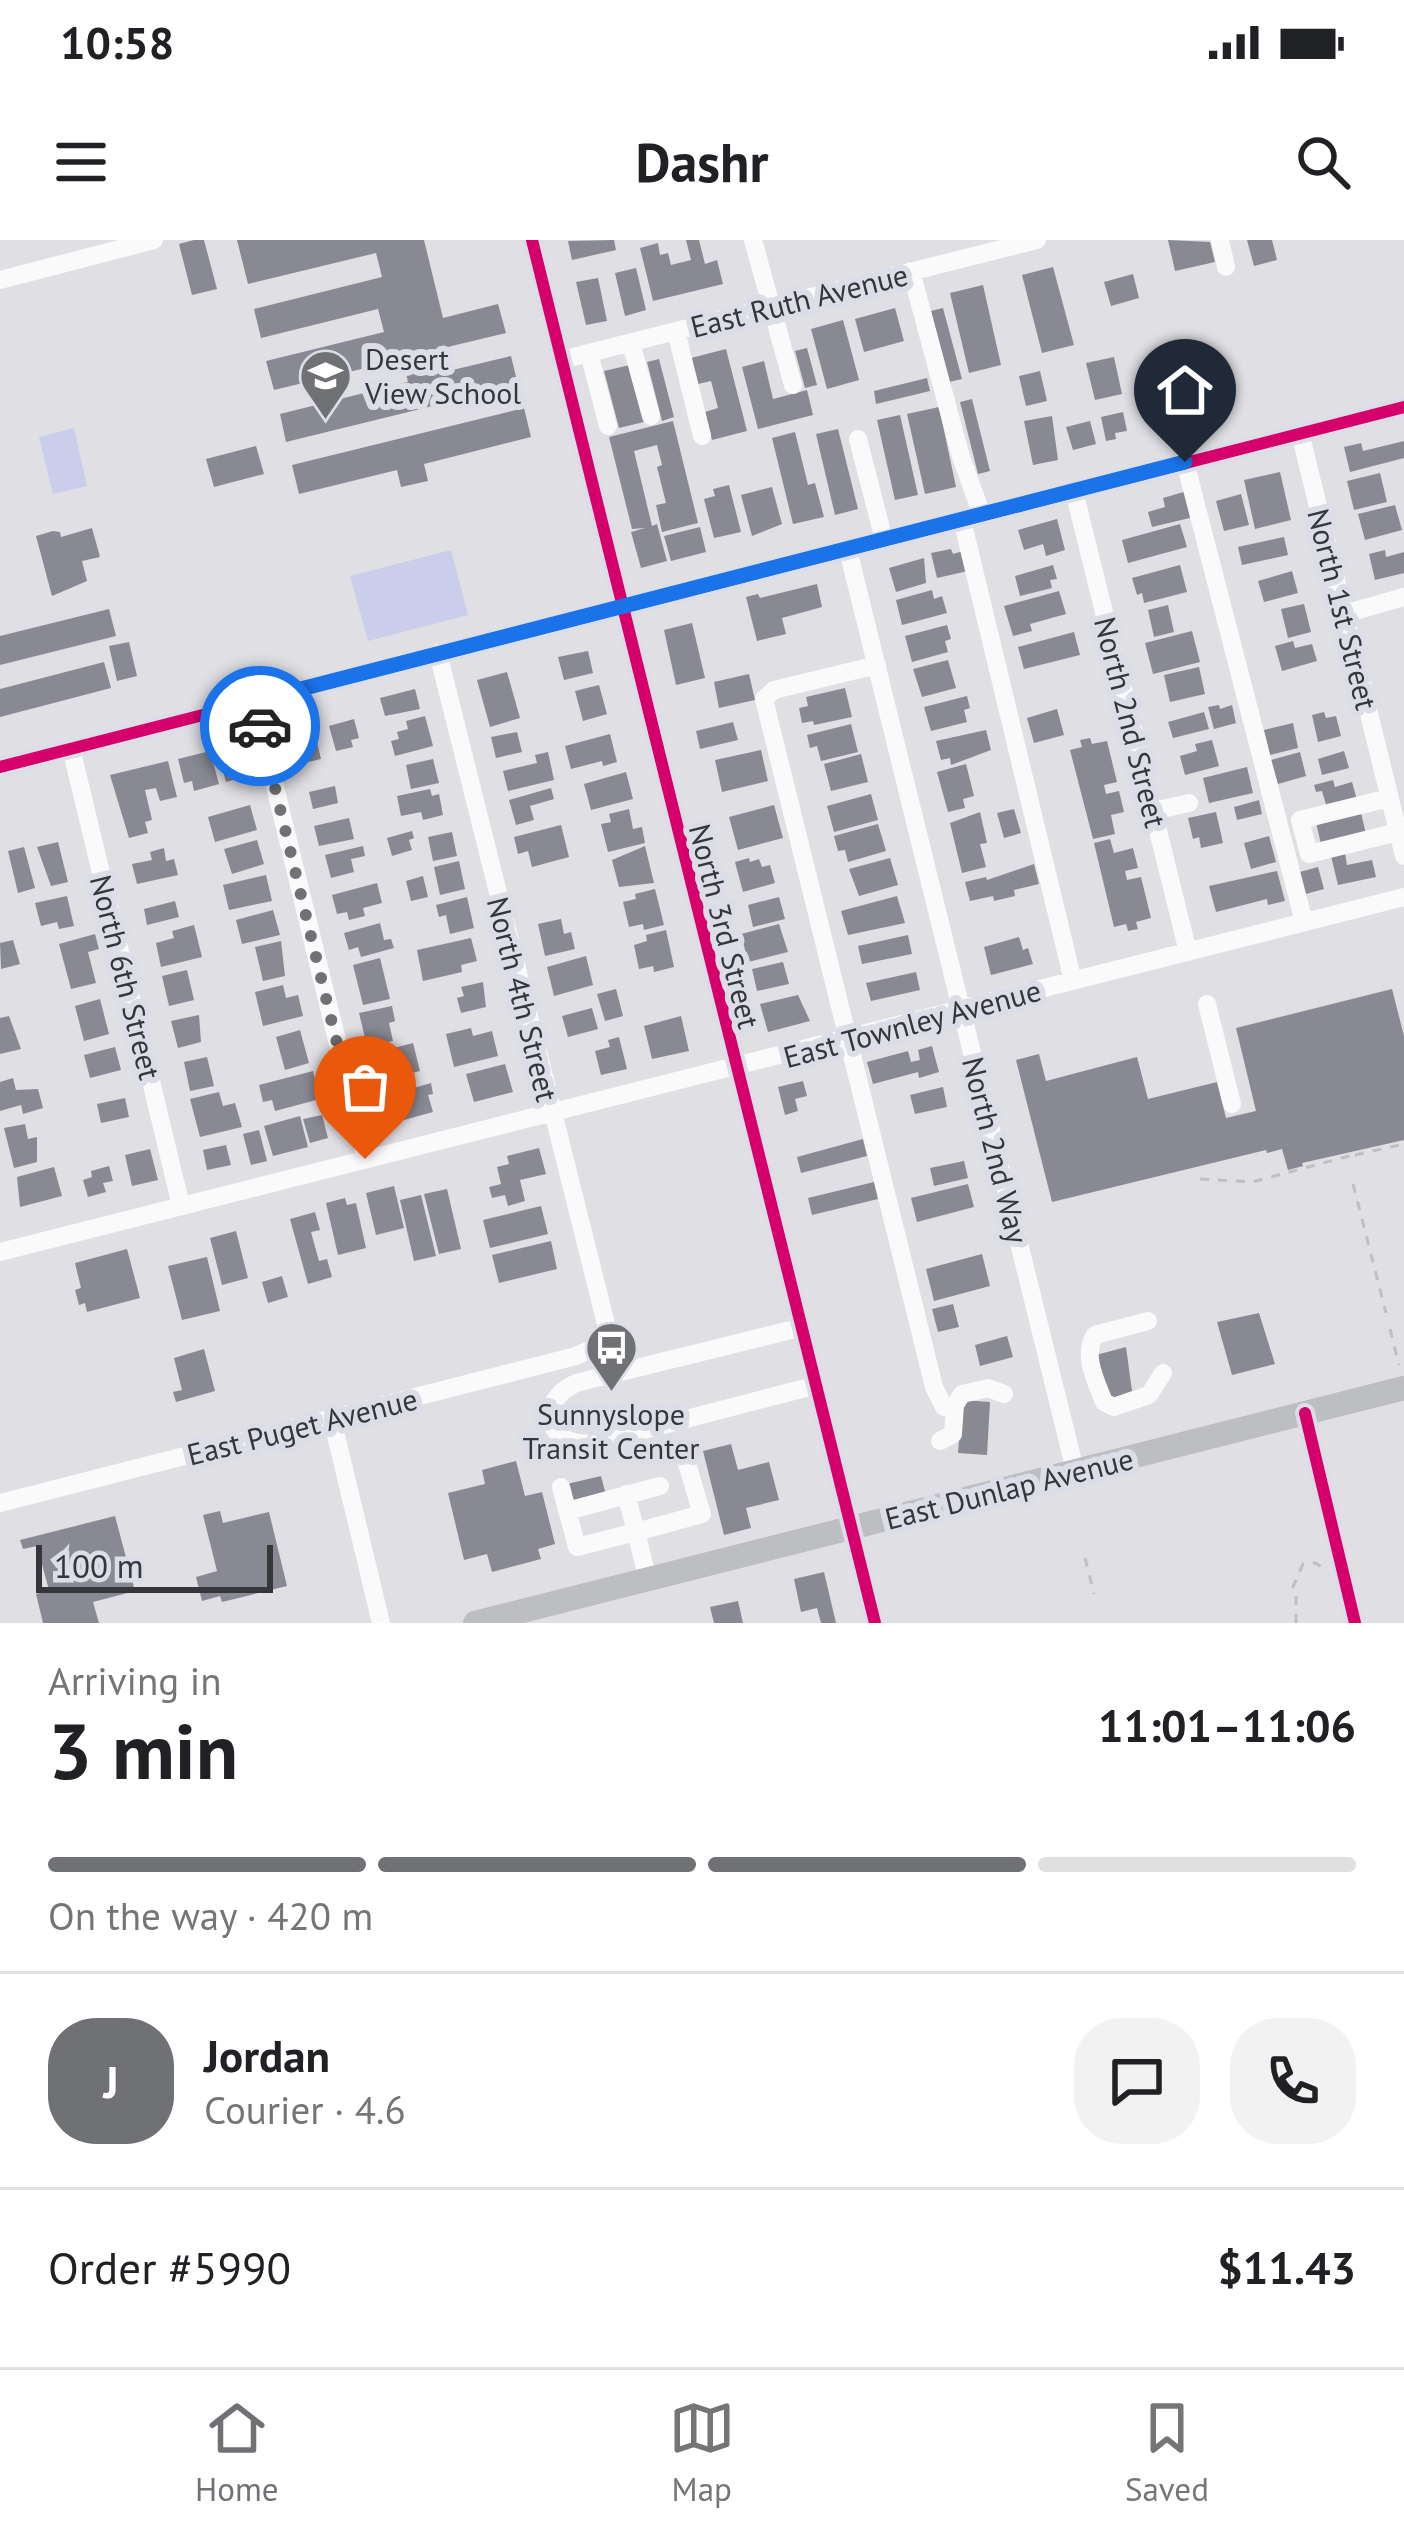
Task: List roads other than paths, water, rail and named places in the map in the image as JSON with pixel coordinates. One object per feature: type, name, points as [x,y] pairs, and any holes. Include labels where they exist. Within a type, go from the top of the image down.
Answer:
[{"type":"main road","name":"East Dunlap Avenue","points":[[475,1623],[1305,1413],[1402,1377]]},
{"type":"street","points":[[0,280],[154,240]]},
{"type":"street","name":"North 3rd Street","points":[[532,240],[875,1623]]},
{"type":"street","points":[[753,240],[794,385]]},
{"type":"street","name":"East Ruth Avenue","points":[[561,360],[1037,240]]},
{"type":"street","points":[[1220,240],[1226,267]]},
{"type":"street","points":[[911,271],[961,458],[982,515]]},
{"type":"street","points":[[676,331],[702,436]]},
{"type":"street","points":[[631,343],[651,416]]},
{"type":"street","points":[[589,353],[608,426]]},
{"type":"street","points":[[0,767],[1404,406]]},
{"type":"street","name":"North 1st Street","points":[[1300,433],[1404,856]]},
{"type":"street","points":[[858,439],[884,540]]},
{"type":"street","points":[[1185,462],[1304,922]]},
{"type":"street","name":"North 2nd Street","points":[[1074,491],[1188,952]]},
{"type":"street","points":[[962,520],[1073,981]]},
{"type":"street","name":"North 2nd Way","points":[[848,550],[1076,1470]]},
{"type":"street","points":[[1344,614],[1404,597]]},
{"type":"street","name":"North 4th Street","points":[[438,653],[606,1324],[602,1344]]},
{"type":"street","points":[[877,665],[774,690],[764,699],[934,1388],[944,1407]]},
{"type":"street","points":[[254,701],[365,1159]]},
{"type":"street","name":"North 6th Street","points":[[71,748],[181,1206]]},
{"type":"street","points":[[1389,798],[1300,820],[1309,854],[1398,832]]},
{"type":"street","points":[[1153,811],[1189,803]]},
{"type":"street","name":"East Townley Avenue","points":[[0,1250],[1404,897]]},
{"type":"street","points":[[1208,1004],[1232,1105]]},
{"type":"street","points":[[1148,1321],[1094,1335],[1088,1350],[1096,1382],[1104,1402],[1114,1407],[1149,1395],[1163,1373]]},
{"type":"street","points":[[803,1327],[576,1383],[561,1390],[551,1405],[551,1423],[560,1438],[577,1445],[595,1443],[817,1385]]},
{"type":"street","name":"East Puget Avenue","points":[[0,1503],[576,1356],[602,1344]]},
{"type":"street","points":[[940,1441],[953,1434],[957,1399],[988,1388],[1004,1394]]},
{"type":"street","points":[[1305,1413],[1354,1623]]},
{"type":"street","points":[[332,1419],[380,1623]]},
{"type":"street","points":[[561,1487],[577,1547],[702,1514],[682,1447]]},
{"type":"street","points":[[567,1511],[660,1486]]},
{"type":"street","points":[[626,1494],[648,1580]]},
{"type":"place","name":"Desert View School","points":[[326,421]]},
{"type":"place","name":"Sunnyslope Transit Center","points":[[611,1394]]}]
